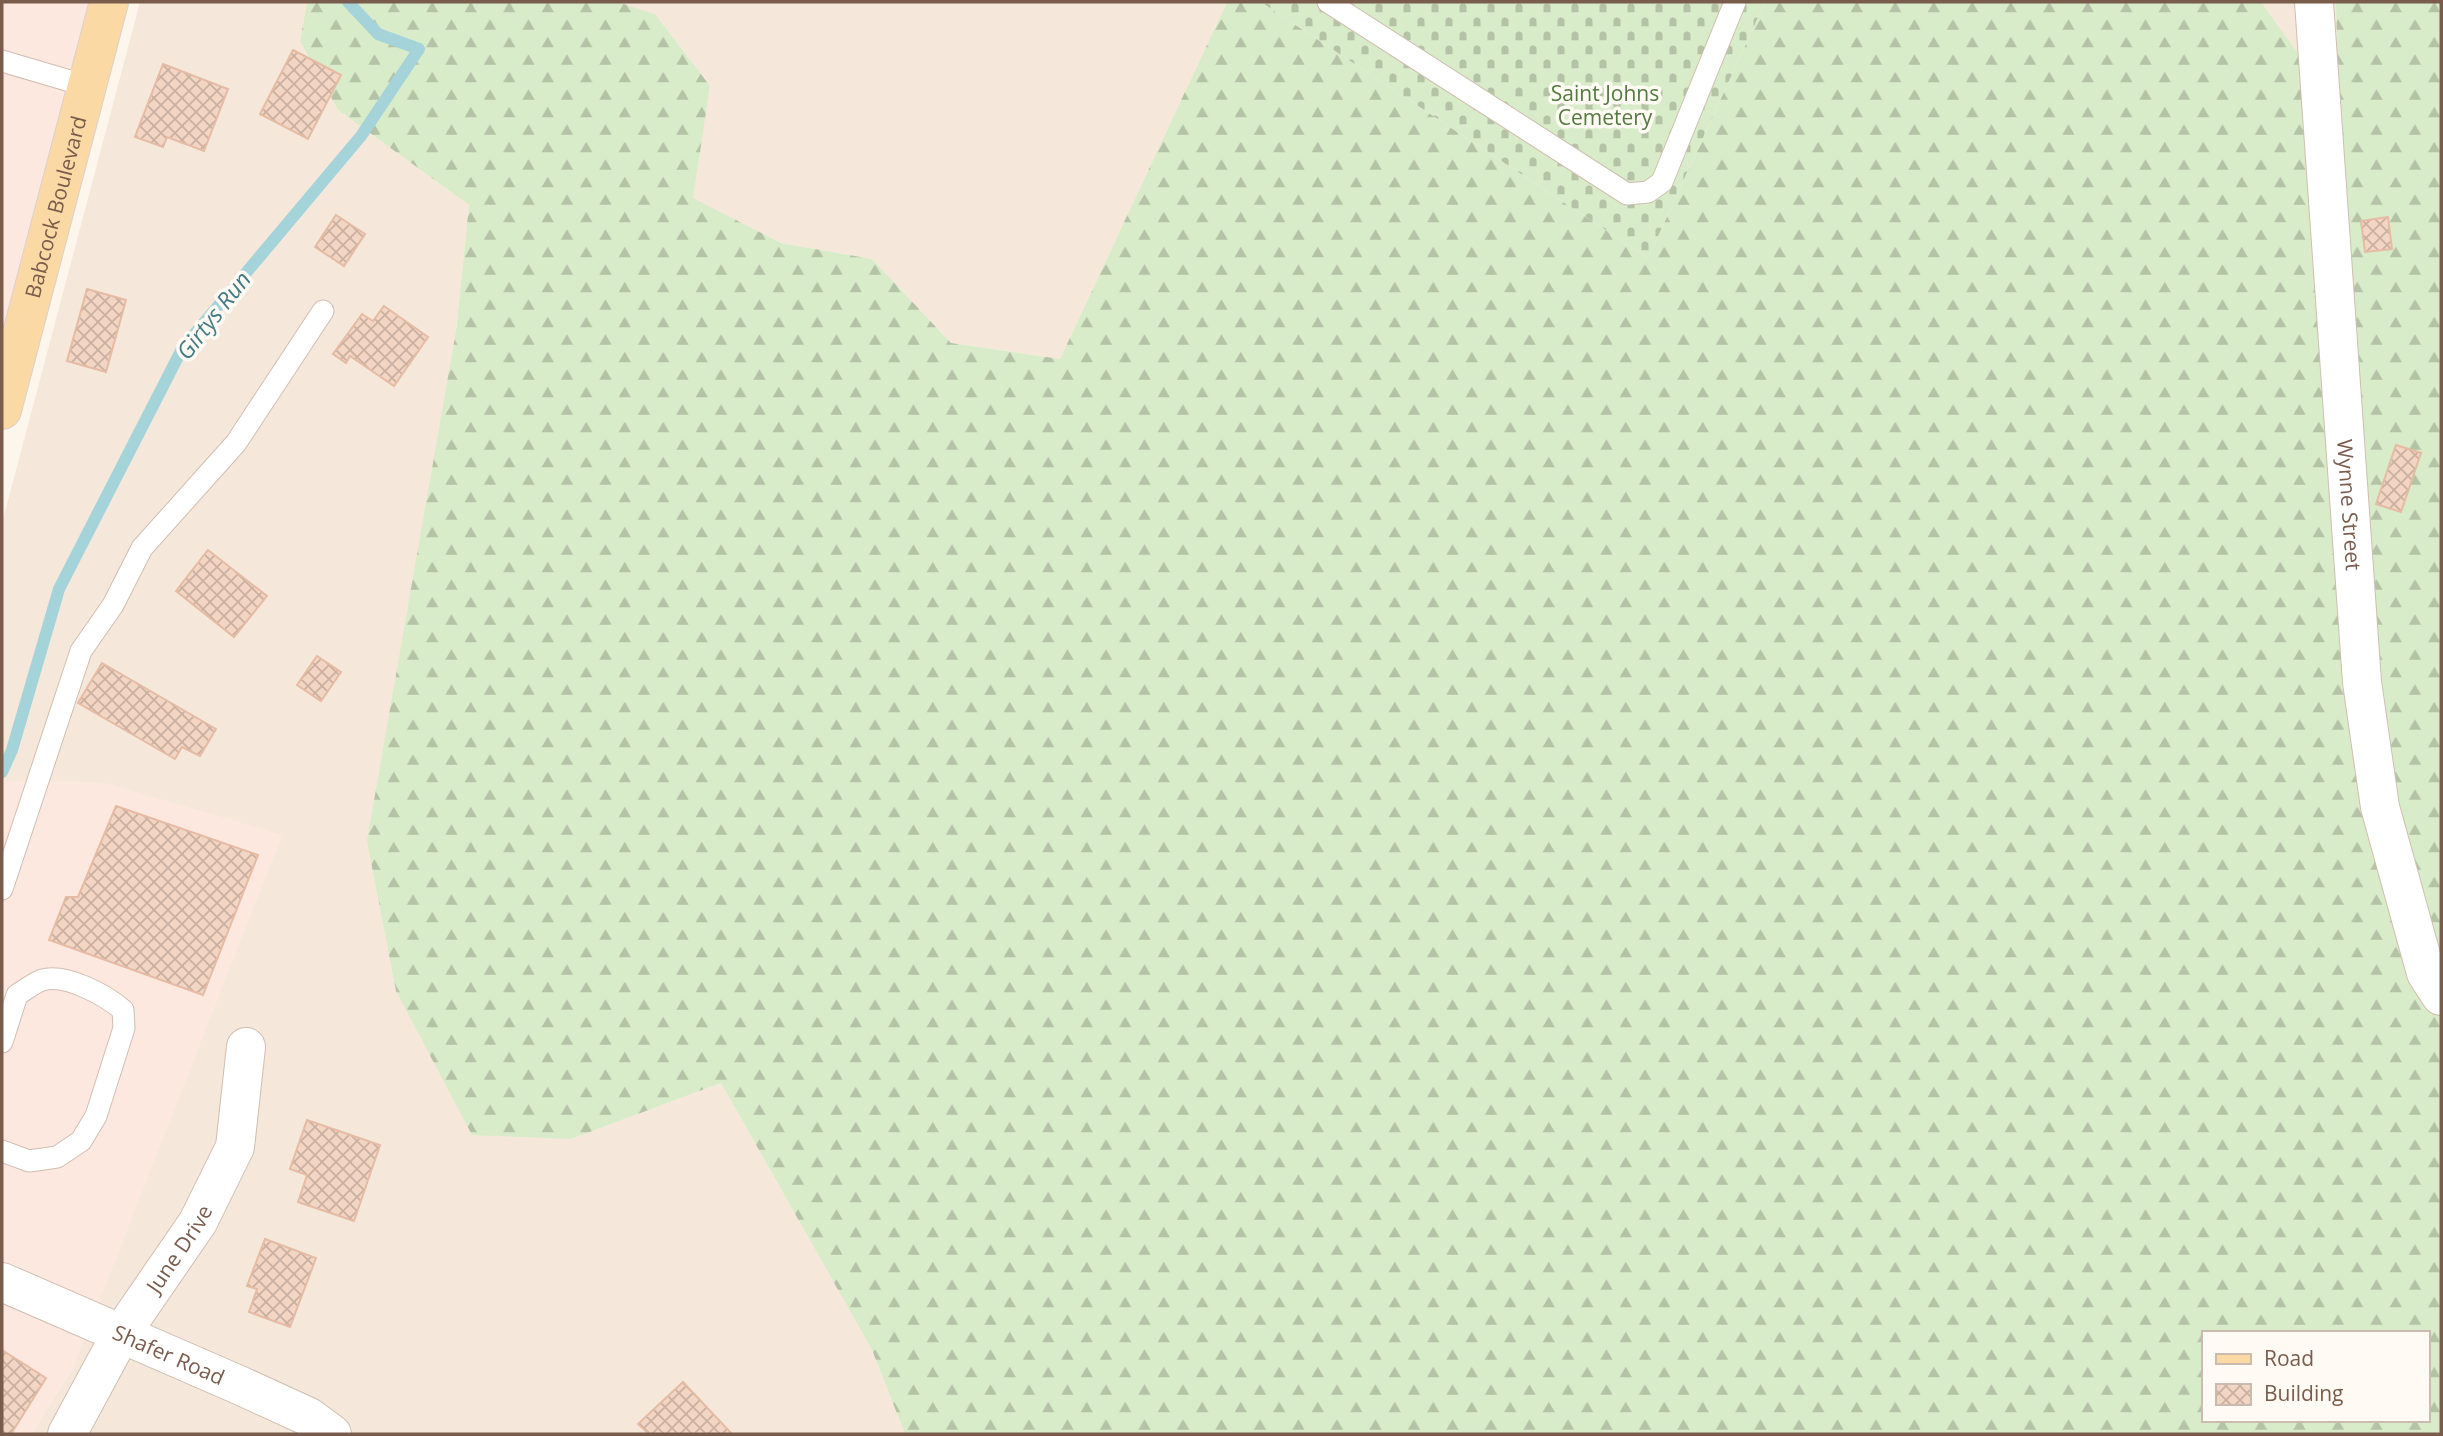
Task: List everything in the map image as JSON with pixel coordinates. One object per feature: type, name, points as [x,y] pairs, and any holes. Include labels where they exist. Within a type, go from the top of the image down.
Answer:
[{"type":"main road","name":"Babcock Boulevard","points":[[2,410],[9,354],[109,2]]},
{"type":"street","name":"Wynne Street","points":[[2307,11],[2362,682],[2380,807],[2426,972],[2441,996]]},
{"type":"street","name":"June Drive","points":[[67,1434],[121,1334],[198,1222],[235,1147],[246,1047]]},
{"type":"street","name":"Shafer Road","points":[[2,1282],[309,1417],[332,1434]]},
{"type":"lane","points":[[1328,2],[1627,194],[1648,192],[1662,181],[1735,2]]},
{"type":"lane","points":[[3,65],[87,86]]},
{"type":"lane","points":[[2,890],[81,651],[113,605],[142,548],[236,443],[323,311]]},
{"type":"lane","points":[[2,1042],[18,995],[41,981],[61,979],[108,997],[123,1010],[124,1028],[96,1116],[81,1142],[57,1157],[29,1160],[2,1151]]},
{"type":"shaded area","points":[[2,2],[109,2],[2,410]]},
{"type":"shaded area","points":[[140,2],[307,2],[300,41],[338,110],[469,205],[456,331],[571,1139],[721,1083],[872,1350],[905,1434],[31,1434],[73,1368],[105,783],[2,782],[2,523]]},
{"type":"shaded area","points":[[618,2],[1227,2],[1060,359],[951,343],[872,259],[781,243],[692,198],[710,86],[655,14]]},
{"type":"shaded area","points":[[2261,2],[2336,2],[2338,96],[2298,53]]},
{"type":"shaded area","points":[[2,782],[105,783],[282,835],[73,1368],[31,1434],[2,1434]]},
{"type":"green space","points":[[307,2],[618,2],[655,14],[710,86],[693,198],[781,243],[872,259],[951,343],[1060,359],[1227,2],[1261,2],[1648,258],[1765,2],[2261,2],[2298,53],[2338,95],[2336,2],[2441,2],[2441,1434],[905,1434],[872,1350],[721,1083],[571,1139],[472,1135],[396,991],[367,841],[456,331],[469,205],[338,110],[300,41]]},
{"type":"green space","name":"Saint Johns Cemetery","points":[[1261,2],[1765,2],[1648,258]]},
{"type":"building","points":[[293,50],[341,75],[308,139],[260,114]]},
{"type":"building","points":[[163,64],[228,89],[204,151],[167,137],[163,147],[135,137]]},
{"type":"building","points":[[336,215],[365,234],[344,266],[315,247]]},
{"type":"building","points":[[2388,217],[2392,249],[2365,252],[2361,221]]},
{"type":"building","points":[[87,289],[126,300],[106,372],[67,361]]},
{"type":"building","points":[[384,306],[428,337],[394,386],[350,356],[346,363],[333,354],[362,314],[373,321]]},
{"type":"building","points":[[2396,445],[2421,453],[2401,512],[2376,504]]},
{"type":"building","points":[[208,550],[267,596],[234,637],[176,591]]},
{"type":"building","points":[[317,656],[341,672],[321,701],[297,685]]},
{"type":"building","points":[[102,663],[216,729],[200,756],[182,747],[175,759],[78,703]]},
{"type":"building","points":[[116,806],[258,855],[203,995],[49,940],[66,897],[78,897]]},
{"type":"building","points":[[307,1120],[380,1145],[354,1221],[298,1202],[307,1175],[290,1169]]},
{"type":"building","points":[[265,1239],[316,1258],[290,1327],[249,1312],[257,1289],[247,1286]]},
{"type":"building","points":[[2,1350],[46,1378],[11,1434],[2,1434]]},
{"type":"building","points":[[683,1382],[732,1434],[649,1434],[638,1424]]},
{"type":"waterway","name":"Girtys Run","points":[[2,772],[12,750],[59,589],[182,349],[361,136],[419,49],[378,34],[348,2]]}]
